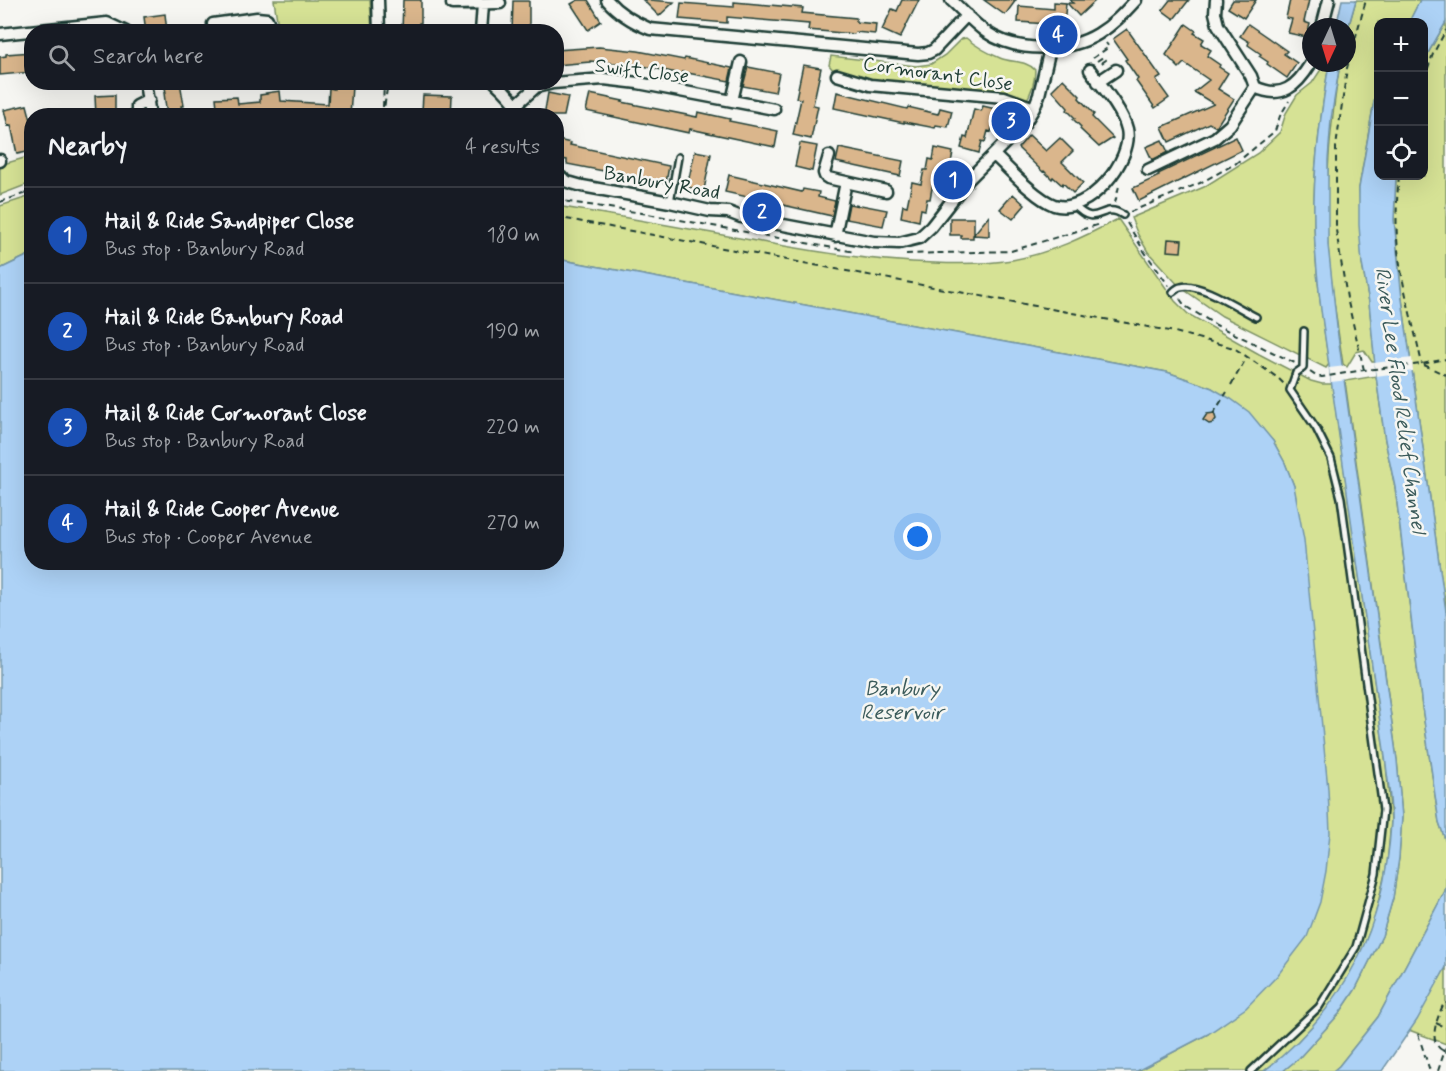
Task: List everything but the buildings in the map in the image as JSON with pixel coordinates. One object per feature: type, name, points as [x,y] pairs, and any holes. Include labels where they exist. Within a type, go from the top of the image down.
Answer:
[{"type":"street","points":[[378,0],[379,24]]},
{"type":"street","points":[[607,0],[620,13],[650,29],[918,54],[934,50],[968,15]]},
{"type":"street","points":[[951,0],[985,32],[1001,40],[1030,48],[1068,45],[1098,34],[1121,16],[1136,0]]},
{"type":"street","points":[[1216,0],[1215,13],[1218,25],[1251,76],[1255,87],[1266,92],[1290,88],[1305,72]]},
{"type":"street","points":[[1324,18],[1329,0]]},
{"type":"street","points":[[452,4],[500,3]]},
{"type":"street","points":[[482,24],[483,4]]},
{"type":"street","points":[[213,24],[257,18],[267,19],[269,24]]},
{"type":"street","points":[[0,34],[24,32]]},
{"type":"street","name":"Banbury Road","points":[[564,179],[582,186],[710,211],[728,212],[835,236],[874,242],[910,241],[919,238],[931,227],[968,180],[1024,124],[1034,108],[1043,81],[1049,47]]},
{"type":"street","points":[[732,102],[741,62]]},
{"type":"street","points":[[994,155],[1045,200],[1054,205],[1064,207],[1074,205],[1091,197],[1105,184],[1125,152],[1128,141],[1127,127],[1098,82],[1093,63]]},
{"type":"street","points":[[1098,82],[1116,70]]},
{"type":"street","name":"Cormorant Close","points":[[837,75],[870,85],[1004,97],[1034,108]]},
{"type":"street","name":"Swift Close","points":[[564,82],[604,79],[638,83],[774,109]]},
{"type":"street","points":[[1148,170],[1215,138],[1230,125],[1255,87]]},
{"type":"street","points":[[147,90],[150,108]]},
{"type":"street","points":[[503,90],[519,108]]},
{"type":"street","name":"Swift Close","points":[[517,104],[533,90]]},
{"type":"street","points":[[137,108],[149,100]]},
{"type":"street","points":[[828,156],[825,176],[886,191]]},
{"type":"street","points":[[835,236],[846,182]]},
{"type":"lane","points":[[669,202],[678,157]]},
{"type":"lane","points":[[1074,205],[1089,216],[1106,211],[1126,214]]},
{"type":"lane","points":[[1173,292],[1186,286],[1202,288],[1256,317]]},
{"type":"lane","points":[[1251,1071],[1319,1007],[1356,947],[1376,874],[1383,810],[1341,498],[1326,448],[1316,428],[1290,390],[1296,373],[1303,368],[1304,331]]},
{"type":"path","points":[[1364,370],[1347,298],[1336,230],[1336,147],[1347,68],[1366,0]]},
{"type":"path","points":[[1427,72],[1446,30]]},
{"type":"path","points":[[1093,63],[1109,47],[1098,34]]},
{"type":"path","points":[[384,108],[385,90]]},
{"type":"path","points":[[1289,102],[1280,116],[1275,131],[1235,164],[1200,183],[1126,214],[1144,251],[1185,306],[1216,325],[1316,376],[1322,378],[1446,359]]},
{"type":"path","points":[[1398,180],[1396,198],[1400,263],[1422,364]]},
{"type":"path","points":[[1113,211],[1119,185]]},
{"type":"path","points":[[0,202],[24,194]]},
{"type":"path","points":[[564,201],[861,252]]},
{"type":"path","points":[[564,218],[1175,332],[1234,348],[1278,378],[1290,390]]},
{"type":"path","points":[[900,254],[1011,251],[1104,222]]},
{"type":"path","points":[[1231,385],[1244,362]]},
{"type":"path","points":[[1422,364],[1446,375]]},
{"type":"path","points":[[1213,414],[1227,392]]},
{"type":"path","points":[[1444,1051],[1436,1044],[1436,1023],[1446,1002]]},
{"type":"path","points":[[1436,1023],[1446,1028]]},
{"type":"path","points":[[1418,1034],[1430,1071]]},
{"type":"path","points":[[1438,1071],[1446,1047]]},
{"type":"green space","points":[[274,0],[370,0],[372,24],[280,24],[277,20]]},
{"type":"green space","points":[[1356,0],[1420,0],[1411,18],[1374,18],[1374,102],[1359,188],[1362,264],[1369,302],[1375,362],[1372,362],[1364,350],[1356,352],[1347,367],[1343,364],[1332,290],[1327,200],[1331,131],[1339,72],[1356,72],[1356,18],[1351,18]]},
{"type":"green space","points":[[1446,22],[1446,612],[1402,299],[1394,220],[1396,180],[1428,180],[1428,53]]},
{"type":"green space","points":[[966,38],[996,56],[1019,62],[1035,70],[1033,87],[1025,103],[870,85],[837,75],[829,65],[831,56],[916,66],[931,64],[945,55],[961,39]]},
{"type":"green space","points":[[1319,72],[1328,72],[1317,148],[1314,221],[1318,282],[1329,364],[1326,368],[1222,316],[1180,287],[1148,252],[1131,218],[1204,187],[1258,153],[1280,132],[1286,113],[1297,95],[1312,83]]},
{"type":"green space","points":[[24,158],[24,186],[0,195],[0,165]]},
{"type":"green space","points":[[24,198],[24,257],[0,269],[0,206]]},
{"type":"green space","points":[[564,207],[863,258],[944,263],[993,262],[1026,257],[1067,244],[1118,219],[1175,301],[1188,314],[1311,381],[1332,384],[1386,764],[1391,821],[1387,865],[1374,920],[1360,956],[1337,996],[1287,1053],[1264,1071],[1137,1071],[1208,1034],[1294,486],[1273,441],[1212,388],[1167,372],[564,260]]},
{"type":"green space","points":[[1376,376],[1385,440],[1395,487],[1422,707],[1439,822],[1446,842],[1446,886],[1378,1017],[1339,1066],[1333,1071],[1283,1071],[1299,1058],[1339,1014],[1355,990],[1382,936],[1393,898],[1399,858],[1402,817],[1397,760],[1345,381]]},
{"type":"green space","points":[[1446,967],[1446,1044],[1409,1030]]},
{"type":"water","points":[[1342,0],[1356,0],[1351,18],[1338,18]]},
{"type":"water","points":[[1420,0],[1446,0],[1446,22],[1428,53],[1428,18],[1411,18]]},
{"type":"water","points":[[1328,72],[1339,72],[1331,119],[1328,160],[1328,245],[1338,336],[1397,760],[1402,817],[1393,898],[1382,936],[1355,990],[1339,1014],[1299,1058],[1283,1071],[1264,1071],[1318,1020],[1339,992],[1356,962],[1370,930],[1380,897],[1391,823],[1386,764],[1321,310],[1314,214],[1321,114]]},
{"type":"water","name":"River Lee Flood Relief Channel","points":[[1374,102],[1374,180],[1396,180],[1394,220],[1402,299],[1446,612],[1446,842],[1439,822],[1422,707],[1395,487],[1385,440],[1376,376],[1369,302],[1362,264],[1359,188]]},
{"type":"water","name":"Banbury Reservoir","points":[[24,257],[24,570],[564,570],[564,260],[1167,372],[1212,388],[1249,412],[1273,441],[1294,486],[1304,540],[1328,789],[1330,833],[1320,902],[1307,937],[1277,976],[1246,1008],[1208,1034],[1137,1071],[0,1071],[0,269]]},
{"type":"water","points":[[1446,886],[1446,967],[1417,1020],[1382,1071],[1333,1071],[1378,1017]]},
{"type":"pier","points":[[1412,358],[1413,371],[1376,376],[1374,363]]},
{"type":"pier","points":[[1346,366],[1348,380],[1331,382],[1329,368]]},
{"type":"place","name":"Hail & Ride Cooper Avenue","points":[[1058,35]]},
{"type":"place","name":"Hail & Ride Cormorant Close","points":[[1011,121]]},
{"type":"place","name":"Hail & Ride Sandpiper Close","points":[[953,180]]},
{"type":"place","name":"Hail & Ride Banbury Road","points":[[762,212]]}]
